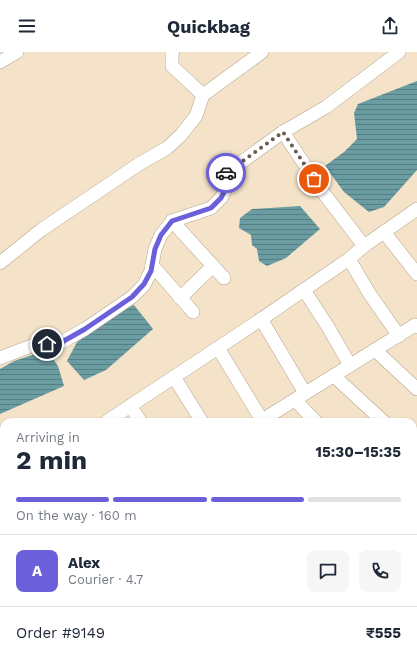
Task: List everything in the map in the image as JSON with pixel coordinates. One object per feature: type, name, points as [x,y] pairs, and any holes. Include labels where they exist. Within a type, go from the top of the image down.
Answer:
[{"type":"street","points":[[0,62],[16,52]]},
{"type":"street","points":[[173,52],[172,66],[203,95]]},
{"type":"street","points":[[0,263],[41,230],[139,164],[167,148],[181,135],[196,116],[203,95],[262,52]]},
{"type":"street","points":[[0,358],[31,346],[62,342],[85,329],[132,297],[144,284],[151,271],[155,249],[161,235],[172,221],[211,208],[221,198],[226,188],[225,174],[283,132],[326,107],[399,52]]},
{"type":"street","points":[[283,132],[322,191],[364,246]]},
{"type":"street","points":[[112,418],[304,290],[417,209]]},
{"type":"street","points":[[172,221],[224,278]]},
{"type":"street","points":[[384,232],[417,274]]},
{"type":"street","points":[[348,259],[369,293],[399,336]]},
{"type":"street","points":[[152,265],[193,312]]},
{"type":"street","points":[[180,298],[213,266]]},
{"type":"street","points":[[304,290],[350,365]]},
{"type":"street","points":[[261,319],[300,396],[314,418]]},
{"type":"street","points":[[266,418],[350,365],[416,325],[417,326]]},
{"type":"street","points":[[218,348],[259,418]]},
{"type":"street","points":[[375,350],[417,389]]},
{"type":"street","points":[[334,376],[380,418]]},
{"type":"street","points":[[174,378],[199,418]]},
{"type":"street","points":[[130,406],[138,418]]},
{"type":"water","points":[[417,81],[417,170],[384,207],[369,212],[344,192],[325,166],[344,152],[357,139],[354,113],[358,104]]},
{"type":"water","points":[[300,206],[320,229],[286,258],[267,266],[259,261],[257,249],[252,245],[251,235],[239,228],[240,218],[252,209]]},
{"type":"water","points":[[134,305],[153,329],[106,370],[84,380],[67,361],[77,342],[123,309]]},
{"type":"water","points":[[47,350],[58,366],[64,386],[0,414],[0,369],[14,361]]},
{"type":"way so far","points":[[226,173],[283,132],[314,179]]},
{"type":"route","points":[[47,344],[62,342],[85,329],[132,297],[144,284],[151,271],[155,249],[161,235],[172,221],[211,208],[221,198],[226,188],[226,173]]}]
